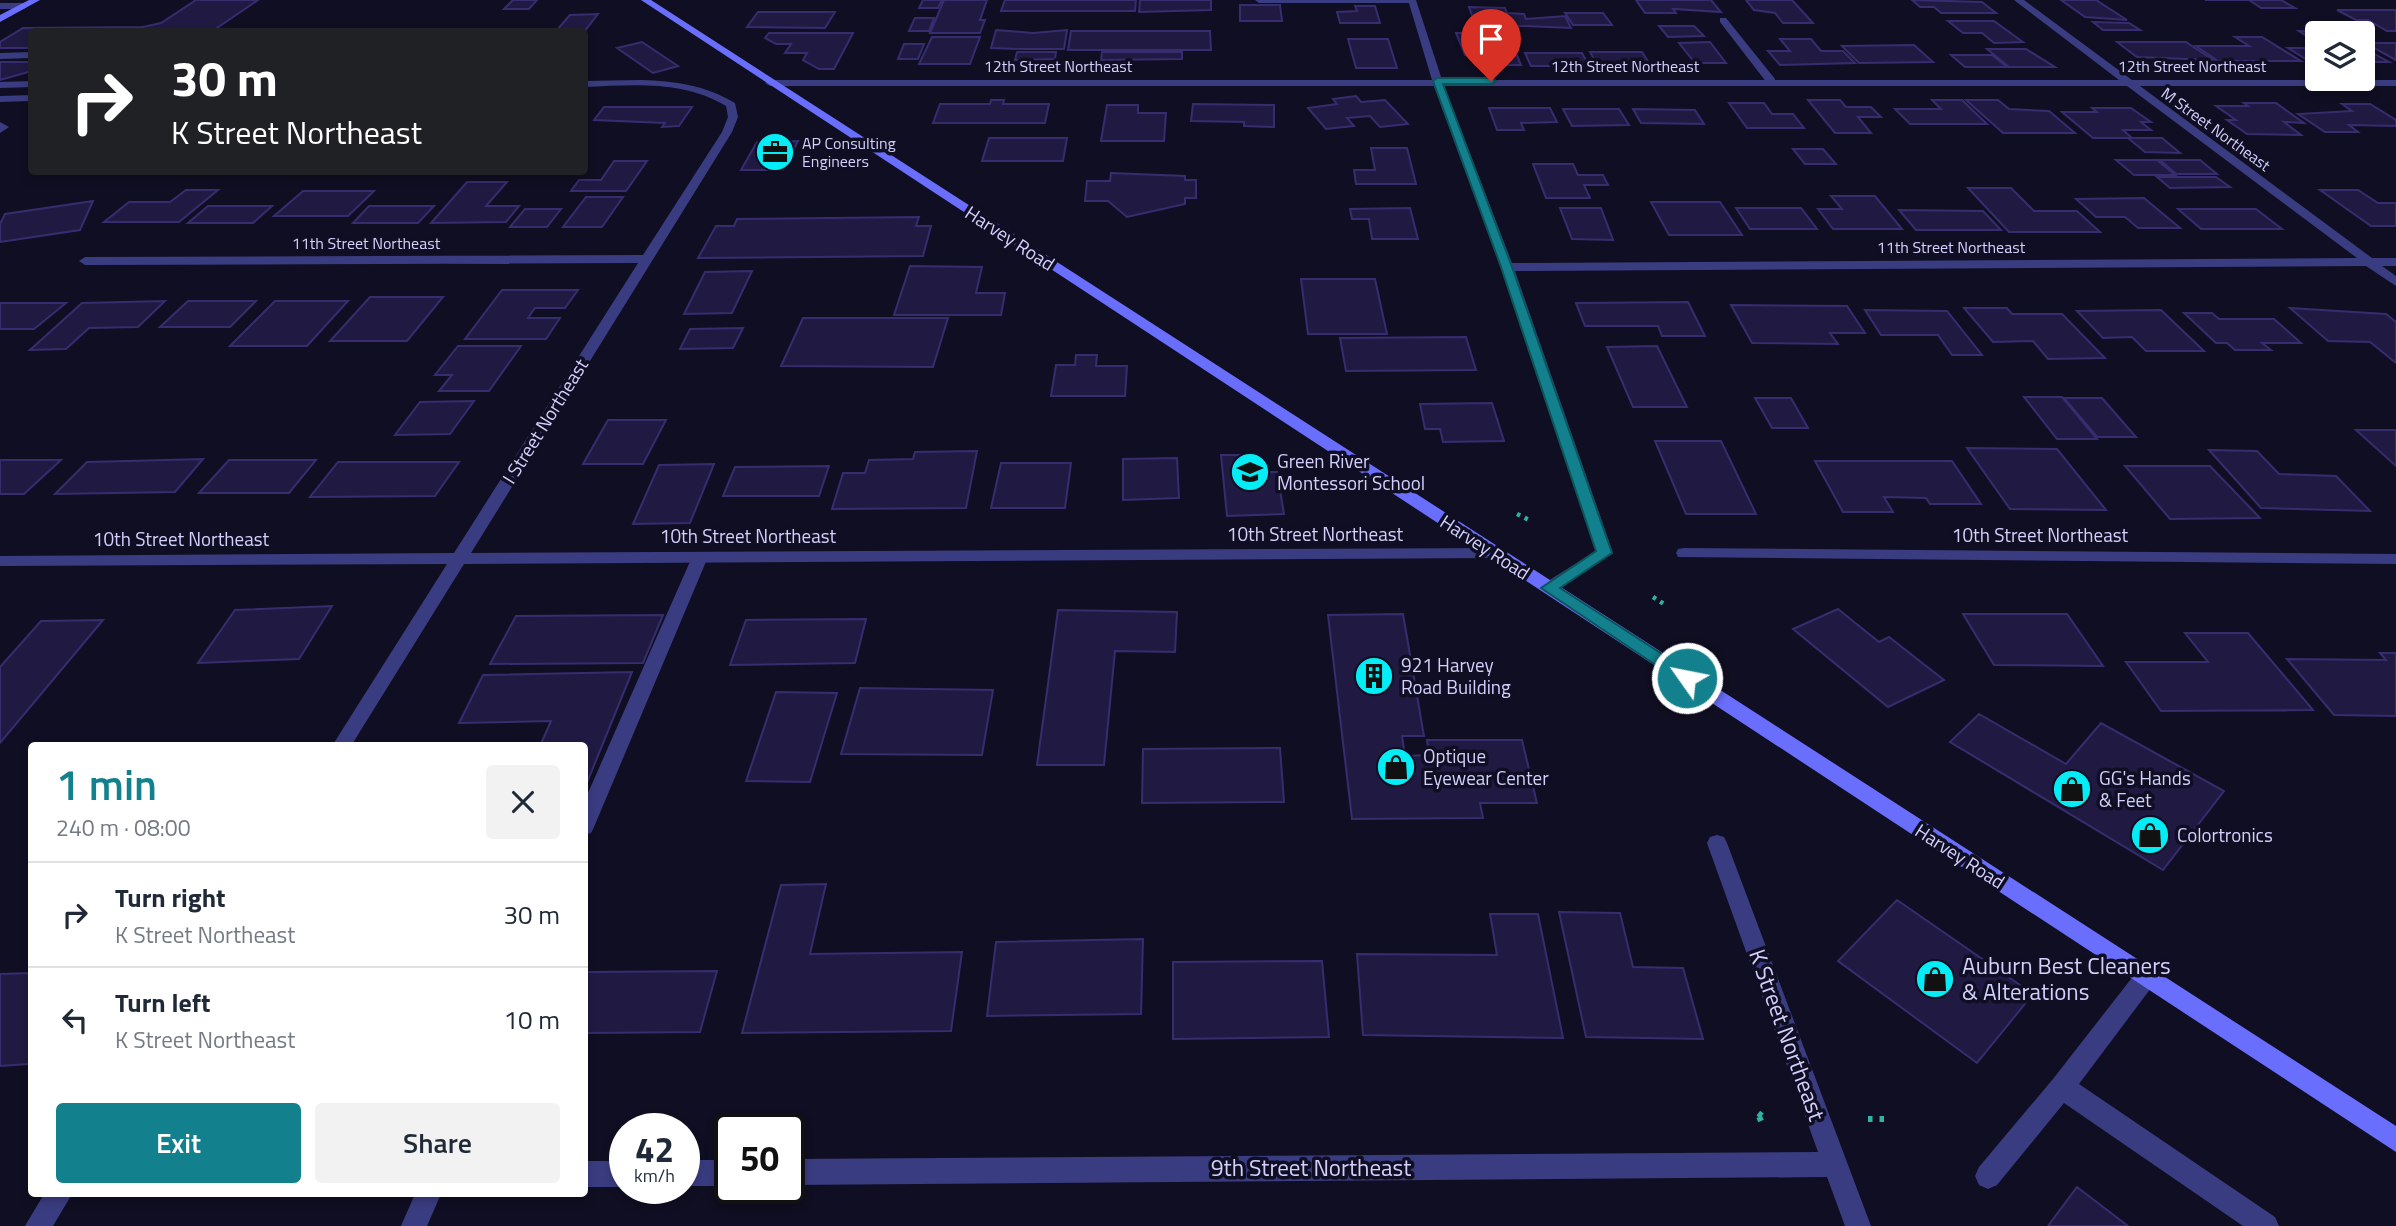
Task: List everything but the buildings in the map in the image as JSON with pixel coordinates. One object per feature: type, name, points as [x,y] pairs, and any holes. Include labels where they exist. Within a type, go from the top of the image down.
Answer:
[{"type":"main road","points":[[0,19],[36,0]]},
{"type":"main road","name":"Harvey Road","points":[[645,0],[2396,1140]]},
{"type":"street","points":[[1259,0],[1412,0],[1437,81],[1507,267],[1605,553],[1549,588]]},
{"type":"street","name":"M Street Northeast","points":[[2018,0],[2396,282]]},
{"type":"street","points":[[0,6],[24,6]]},
{"type":"street","points":[[1723,20],[1770,81]]},
{"type":"street","points":[[0,56],[28,55]]},
{"type":"street","name":"12th Street Northeast","points":[[770,83],[2396,83]]},
{"type":"street","points":[[0,85],[28,84]]},
{"type":"street","name":"I Street Northeast","points":[[344,742],[727,132],[733,117],[731,106],[719,96],[700,89],[588,84]]},
{"type":"street","points":[[0,99],[28,98]]},
{"type":"street","name":"11th Street Northeast","points":[[85,261],[647,259]]},
{"type":"street","name":"11th Street Northeast","points":[[1507,267],[2396,262]]},
{"type":"street","name":"10th Street Northeast","points":[[0,561],[1496,553]]},
{"type":"street","name":"10th Street Northeast","points":[[1684,553],[2396,559]]},
{"type":"street","points":[[588,818],[699,557]]},
{"type":"street","name":"K Street Northeast","points":[[1717,843],[1858,1226]]},
{"type":"street","points":[[1987,1176],[2062,1087],[2147,977]]},
{"type":"street","points":[[2062,1087],[2266,1226]]},
{"type":"street","name":"9th Street Northeast","points":[[805,1172],[1834,1164]]},
{"type":"street","points":[[588,1174],[609,1174]]},
{"type":"street","points":[[38,1226],[57,1197]]},
{"type":"street","points":[[414,1226],[427,1197]]},
{"type":"path","points":[[1517,514],[1529,520]]},
{"type":"path","points":[[1653,597],[1664,604]]},
{"type":"path","points":[[1868,1119],[1886,1119]]},
{"type":"place","name":"AP Consulting Engineers","points":[[775,152]]},
{"type":"place","name":"Green River Montessori School","points":[[1250,472]]},
{"type":"place","name":"921 Harvey Road Building","points":[[1374,676]]},
{"type":"place","name":"Optique Eyewear Center","points":[[1396,767]]},
{"type":"place","name":"GG's Hands & Feet","points":[[2072,789]]},
{"type":"place","name":"Colortronics","points":[[2150,835]]},
{"type":"place","name":"Auburn Best Cleaners & Alterations","points":[[1935,979]]},
{"type":"route","points":[[1491,81],[1437,81],[1507,267],[1605,553],[1549,588],[1687,678]]}]
